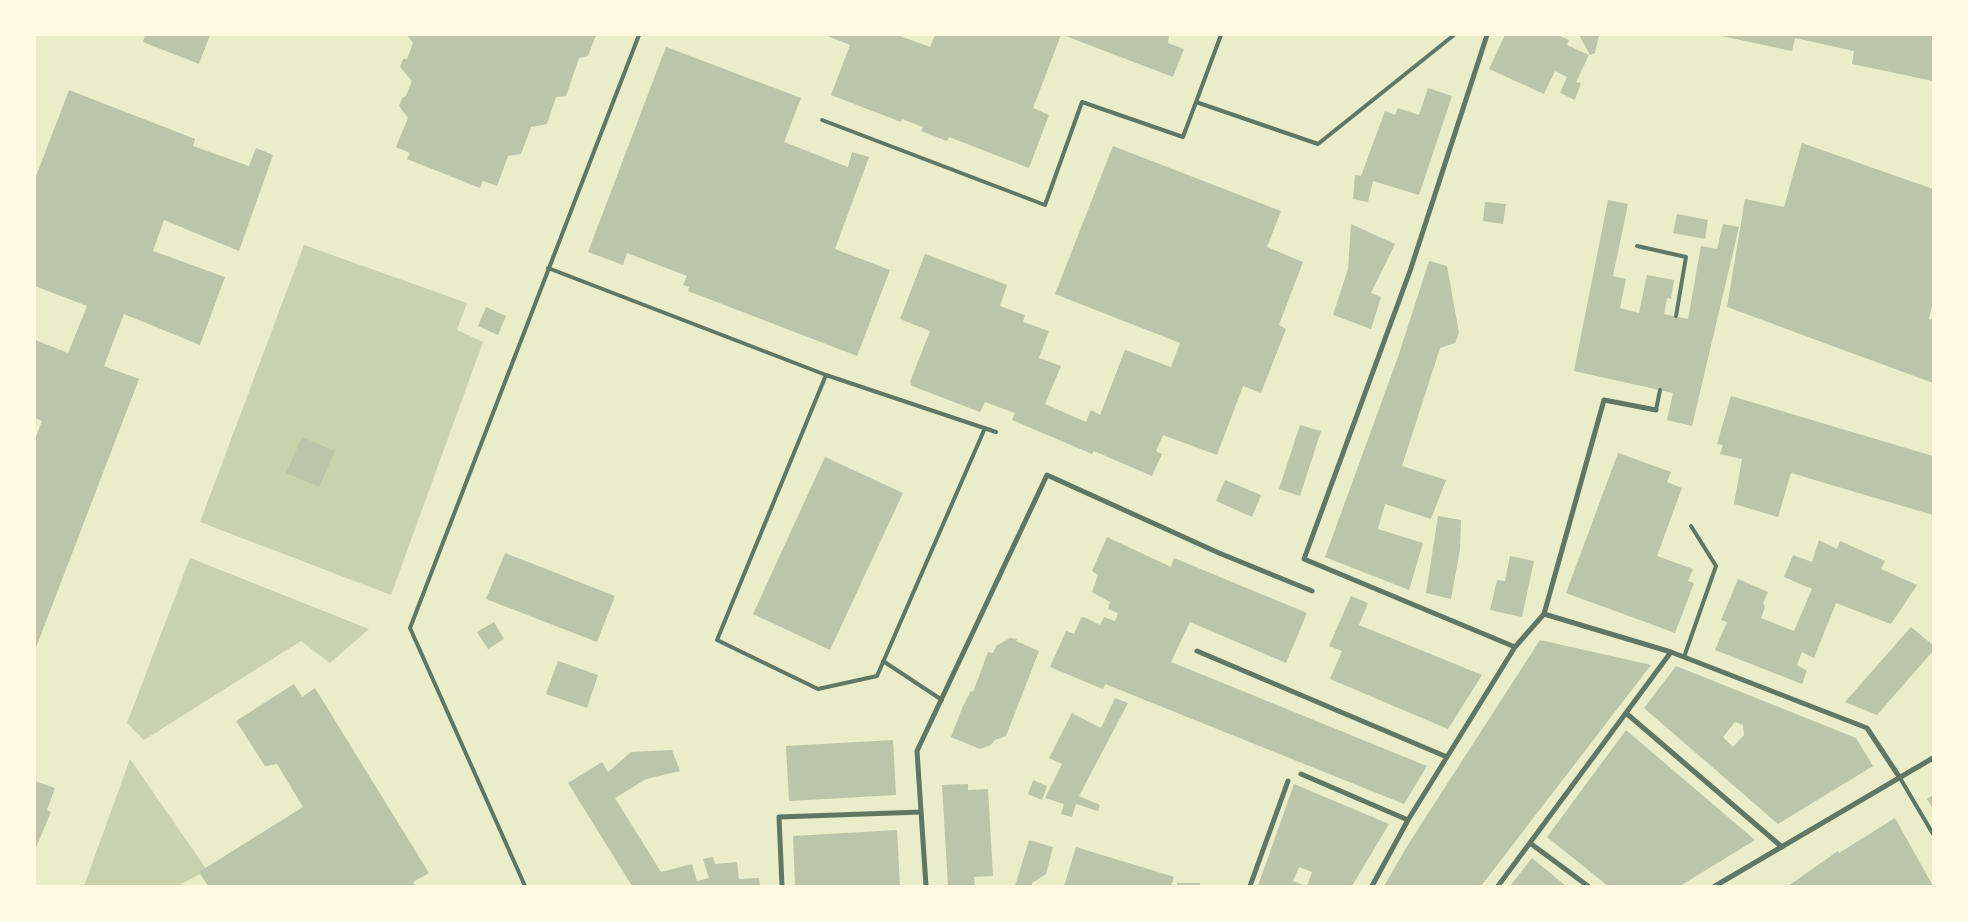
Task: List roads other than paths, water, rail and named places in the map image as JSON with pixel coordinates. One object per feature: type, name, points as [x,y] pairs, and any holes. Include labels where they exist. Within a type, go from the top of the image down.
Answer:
[{"type":"street","points":[[1487,35],[1479,53],[1410,271],[1304,559],[1515,647]]},
{"type":"street","points":[[1372,886],[1408,820],[1515,647],[1544,614],[1604,400],[1656,410]]},
{"type":"street","points":[[926,886],[917,751],[1047,475],[1219,553],[1312,591]]},
{"type":"street","points":[[1544,614],[1671,652],[1867,728],[1900,778]]},
{"type":"street","points":[[1197,652],[1447,757]]},
{"type":"street","points":[[1498,886],[1671,652]]},
{"type":"street","points":[[1626,713],[1782,847]]},
{"type":"street","points":[[1715,886],[1933,758]]},
{"type":"street","points":[[1301,774],[1408,820]]},
{"type":"street","points":[[1250,886],[1288,781]]},
{"type":"street","points":[[782,886],[779,817],[921,812]]},
{"type":"street","points":[[1530,843],[1588,886]]},
{"type":"lane","points":[[525,886],[410,628],[548,268],[640,35]]},
{"type":"lane","points":[[822,120],[1045,205],[1082,102],[1183,136],[1221,35]]},
{"type":"lane","points":[[1196,102],[1318,144],[1454,35]]},
{"type":"lane","points":[[1637,246],[1686,257],[1676,316]]},
{"type":"lane","points":[[548,268],[826,375],[996,432]]},
{"type":"lane","points":[[826,375],[717,640],[818,688],[877,676],[985,428]]},
{"type":"lane","points":[[1656,410],[1660,390]]},
{"type":"lane","points":[[1684,657],[1716,566],[1691,526]]},
{"type":"lane","points":[[883,661],[942,700]]},
{"type":"lane","points":[[1900,778],[1933,834]]}]
